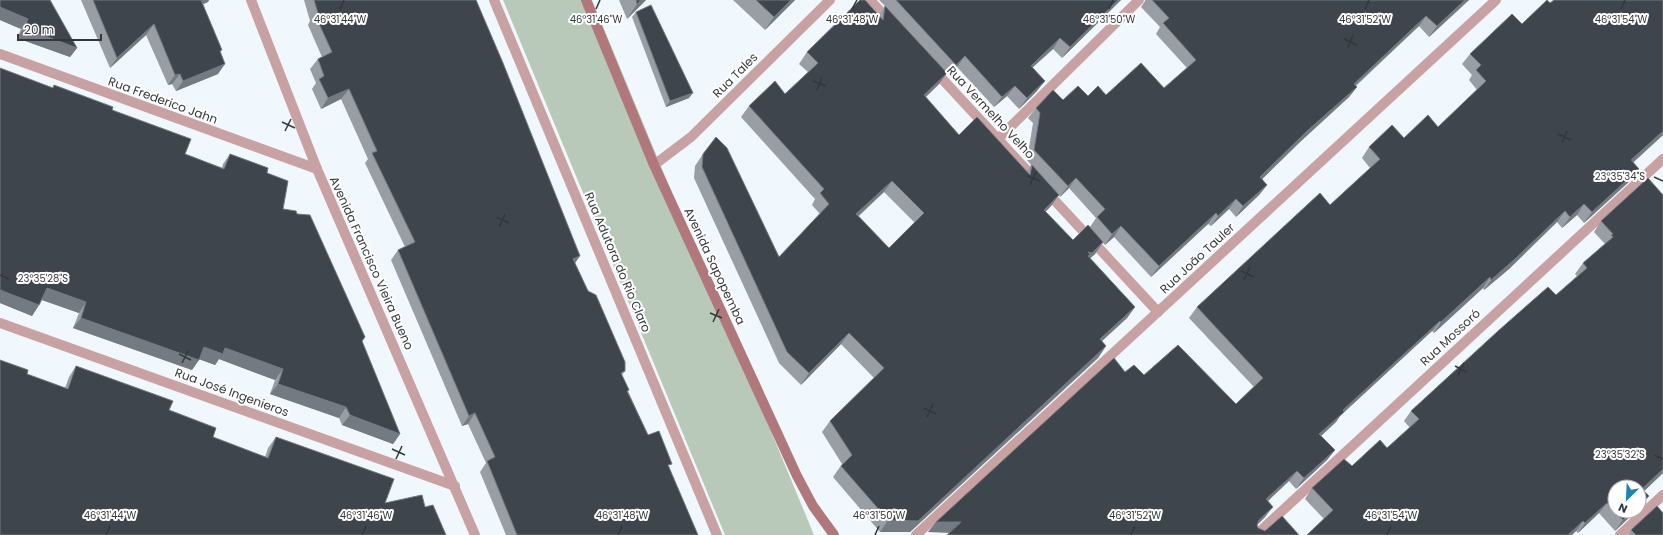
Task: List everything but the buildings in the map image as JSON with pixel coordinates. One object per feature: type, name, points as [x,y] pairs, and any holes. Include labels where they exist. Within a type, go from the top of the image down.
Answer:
[{"type":"main road","name":"Avenida Sapopemba","points":[[586,0],[654,165],[797,476],[813,506],[834,535]]},
{"type":"street","name":"Avenida Francisco Vieira Bueno","points":[[251,0],[317,169],[475,535]]},
{"type":"street","name":"Rua Adutora do Rio Claro","points":[[494,0],[717,535]]},
{"type":"street","name":"Rua Tales","points":[[654,165],[691,137],[830,0]]},
{"type":"street","points":[[870,0],[896,29]]},
{"type":"street","points":[[998,139],[1139,0]]},
{"type":"street","name":"Rua João Tauler","points":[[916,535],[1496,0]]},
{"type":"street","name":"Rua Frederico Jahn","points":[[0,54],[317,169]]},
{"type":"street","name":"Rua Vermelho Velho","points":[[929,64],[1158,312]]},
{"type":"street","name":"Rua Mossoró","points":[[1256,535],[1663,159]]},
{"type":"street","name":"Rua José Ingenieros","points":[[0,323],[455,486]]},
{"type":"street","points":[[1620,535],[1663,495]]},
{"type":"green space","points":[[503,0],[592,0],[814,535],[725,535]]}]
